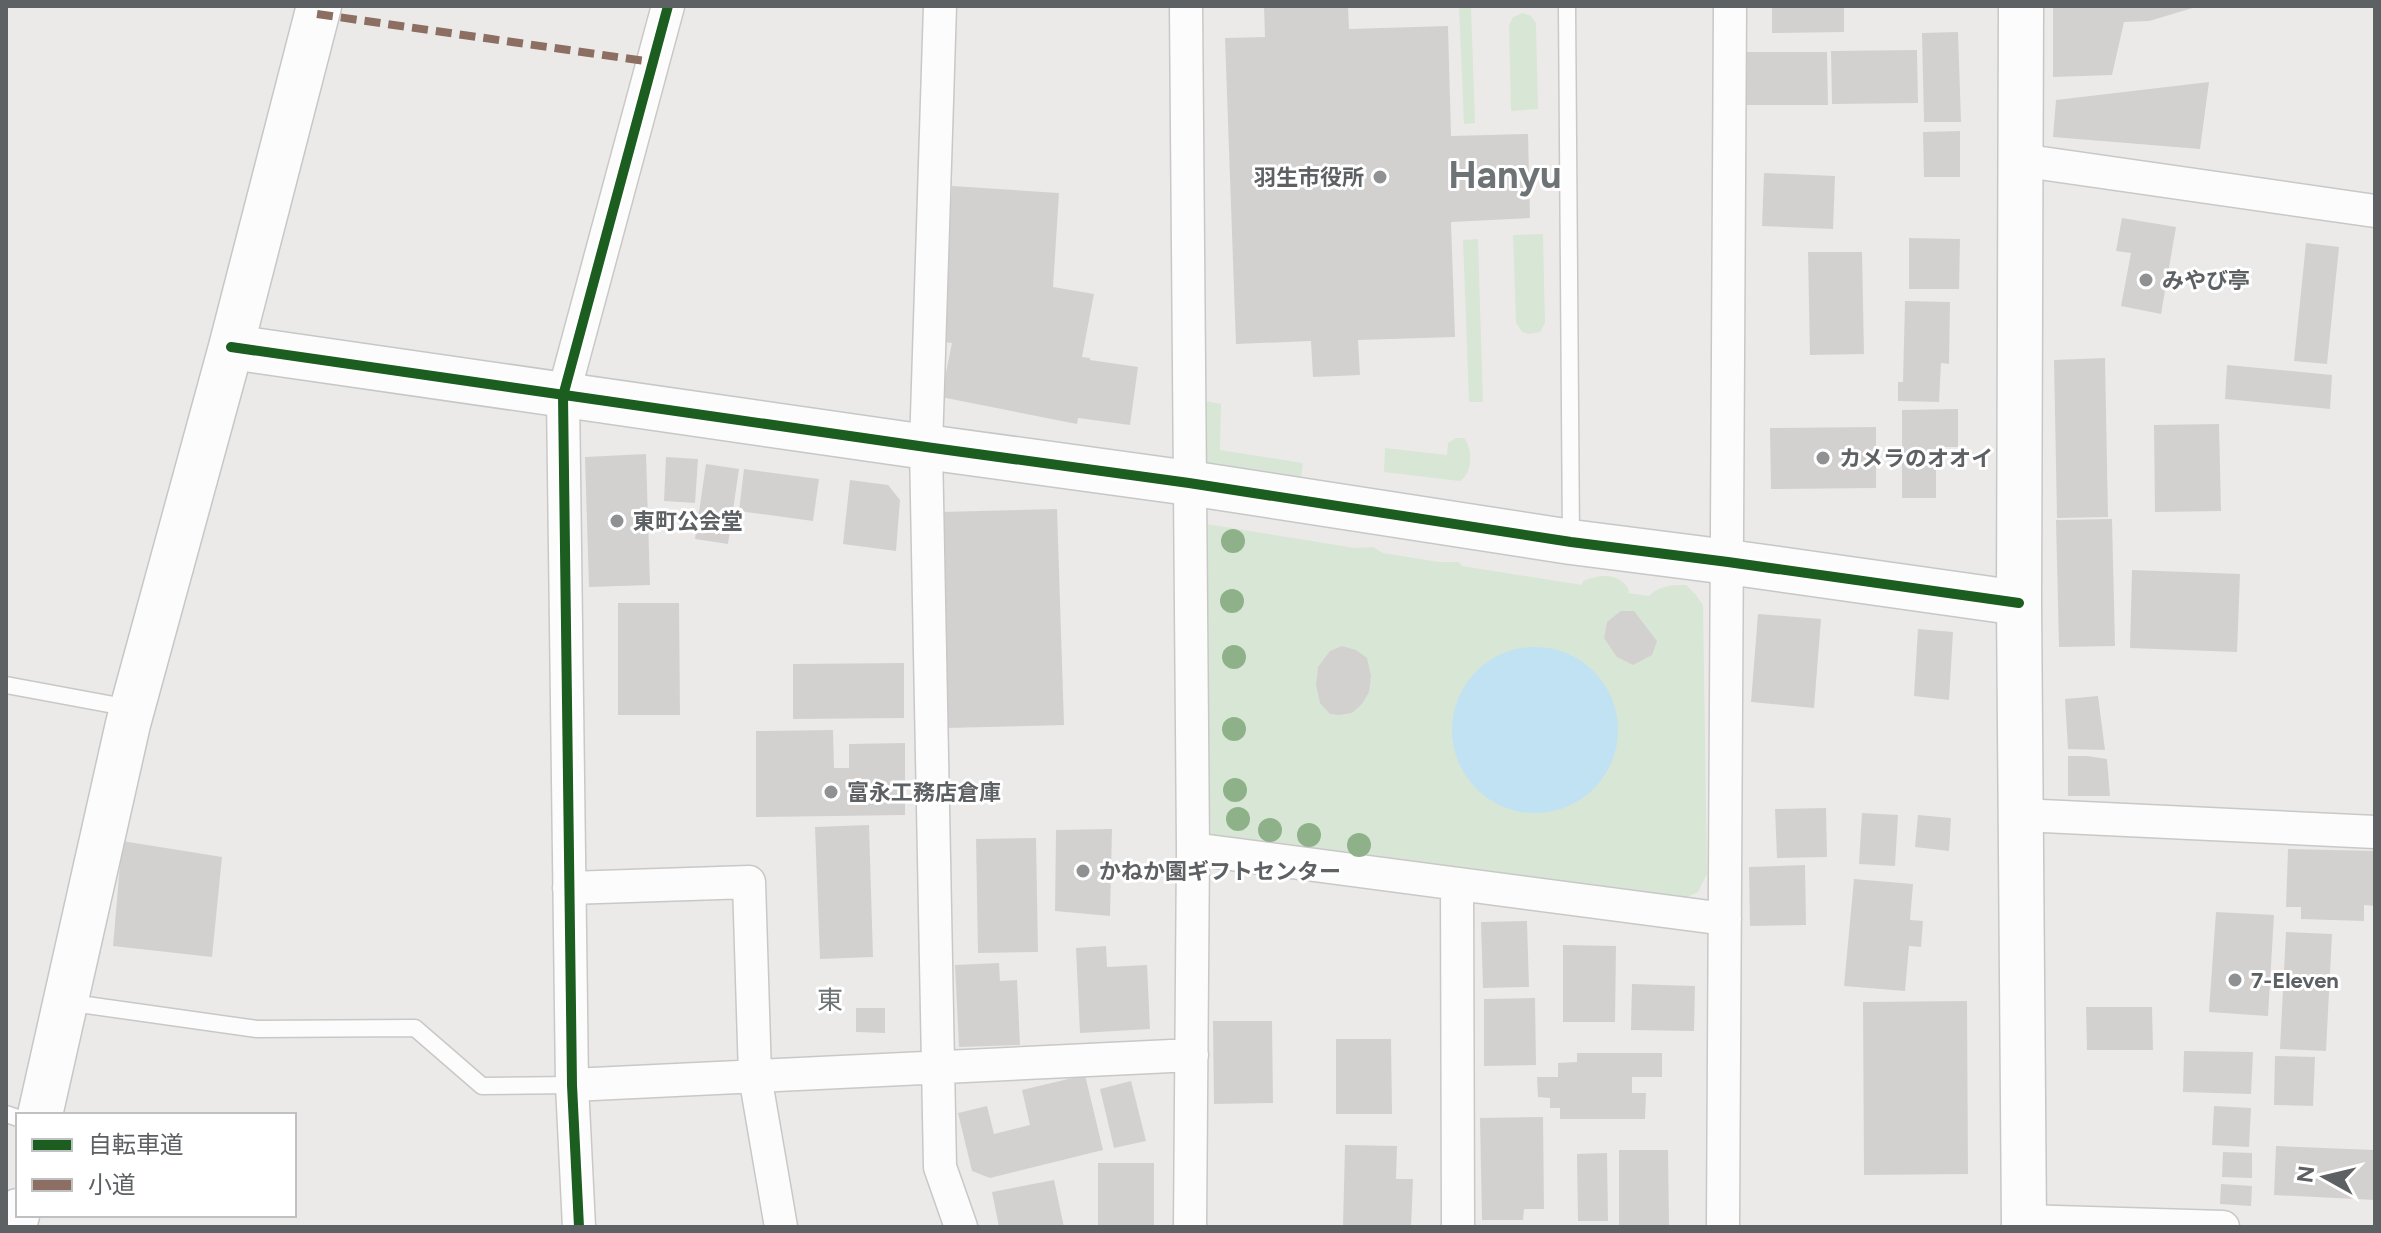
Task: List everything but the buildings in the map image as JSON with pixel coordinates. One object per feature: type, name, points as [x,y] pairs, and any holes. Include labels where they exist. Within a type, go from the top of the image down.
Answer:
[{"type":"street","points":[[40,1113],[133,708],[319,6]]},
{"type":"street","points":[[579,1227],[572,1085],[563,396],[668,6]]},
{"type":"street","points":[[940,6],[926,447],[940,1167],[961,1227]]},
{"type":"street","points":[[1186,6],[1193,849],[1190,1227]]},
{"type":"street","points":[[1723,1227],[1730,6]]},
{"type":"street","points":[[2021,6],[2019,603],[2024,1224],[2223,1227]]},
{"type":"street","points":[[2020,160],[2375,211]]},
{"type":"street","points":[[231,347],[1189,483],[1571,542],[2019,603]]},
{"type":"street","points":[[2021,815],[2375,832]]},
{"type":"street","points":[[1193,849],[1725,919]]},
{"type":"street","points":[[569,888],[749,882],[755,1076],[781,1227]]},
{"type":"street","points":[[1457,884],[1458,1227]]},
{"type":"street","points":[[572,1085],[1192,1055]]},
{"type":"lane","points":[[1567,6],[1571,542]]},
{"type":"lane","points":[[6,685],[133,708]]},
{"type":"lane","points":[[65,1002],[257,1029],[415,1028],[482,1086],[572,1085]]},
{"type":"green space","points":[[1459,6],[1471,6],[1475,123],[1464,124]]},
{"type":"green space","points":[[1523,13],[1531,16],[1536,23],[1538,109],[1511,111],[1509,25],[1513,17]]},
{"type":"green space","points":[[1543,234],[1545,323],[1540,332],[1529,334],[1522,332],[1516,323],[1513,235]]},
{"type":"green space","points":[[1478,239],[1483,402],[1469,402],[1463,240]]},
{"type":"green space","points":[[1206,401],[1221,404],[1220,450],[1303,463],[1301,478],[1205,463]]},
{"type":"green space","points":[[1464,438],[1470,454],[1469,467],[1460,481],[1384,472],[1385,448],[1447,455],[1448,443]]},
{"type":"green space","points":[[1200,523],[1355,548],[1373,547],[1383,553],[1459,562],[1462,566],[1582,585],[1589,579],[1609,576],[1625,584],[1628,593],[1649,596],[1662,588],[1686,585],[1703,605],[1707,874],[1698,892],[1677,902],[1211,840]]},
{"type":"water","points":[[1535,647],[1567,653],[1594,671],[1612,698],[1618,730],[1612,762],[1594,789],[1567,807],[1535,813],[1503,807],[1476,789],[1458,762],[1452,730],[1458,698],[1476,671],[1503,653]]},
{"type":"marked path","points":[[317,14],[652,62]]},
{"type":"cycle path","points":[[579,1227],[572,1085],[563,396],[668,6]]},
{"type":"cycle path","points":[[231,347],[1189,483],[1571,542],[2019,603]]},
{"type":"place","name":"羽生市役所","points":[[1380,177]]},
{"type":"place","name":"みやび亭","points":[[2146,280]]},
{"type":"place","name":"カメラのオオイ","points":[[1823,458]]},
{"type":"place","name":"東町公会堂","points":[[617,521]]},
{"type":"place","name":"富永工務店倉庫","points":[[831,792]]},
{"type":"place","name":"かねか園ギフトセンター","points":[[1083,871]]},
{"type":"place","name":"7-Eleven","points":[[2235,980]]},
{"type":"district","name":"Hanyu","points":[[1505,175]]},
{"type":"district","name":"東","points":[[830,1000]]}]
